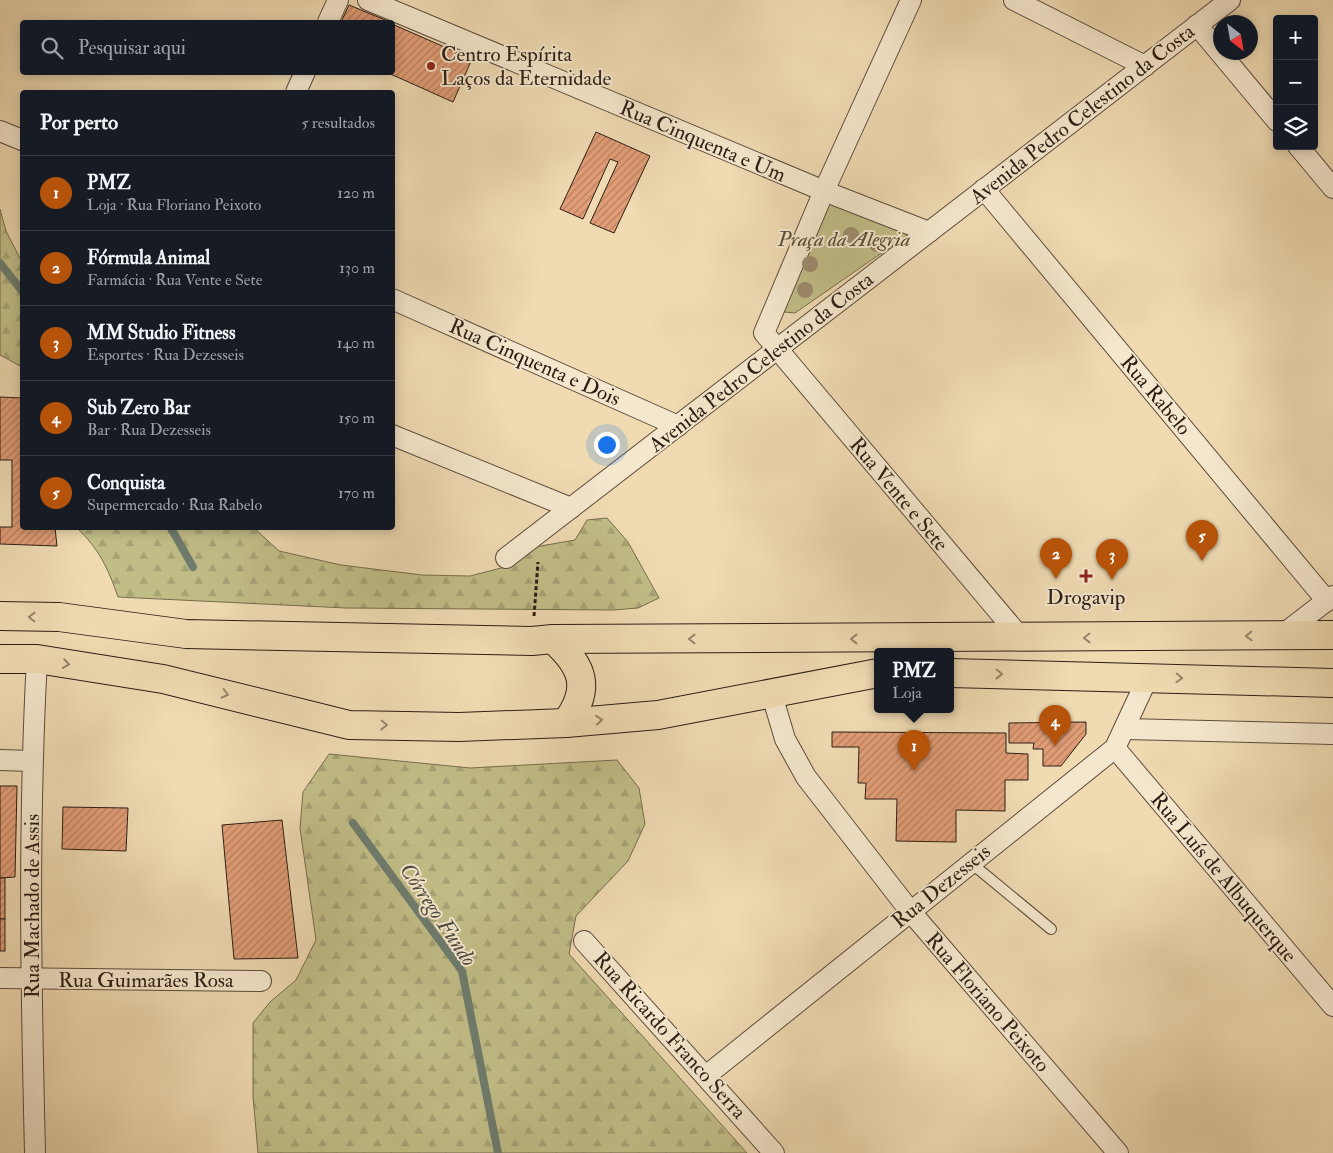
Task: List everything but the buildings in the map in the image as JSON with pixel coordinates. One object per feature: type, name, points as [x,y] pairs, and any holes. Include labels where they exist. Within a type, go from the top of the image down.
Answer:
[{"type":"main road","points":[[0,616],[59,617],[186,634],[543,640],[1333,635]]},
{"type":"main road","points":[[543,640],[572,656],[581,674],[578,703],[566,723]]},
{"type":"main road","points":[[0,659],[37,659],[163,678],[349,725],[459,727],[566,723],[658,715],[874,674]]},
{"type":"main road","points":[[954,674],[1148,677],[1333,683]]},
{"type":"street","points":[[329,20],[338,0]]},
{"type":"street","name":"Rua Cinquenta e Um","points":[[368,0],[824,191],[929,232]]},
{"type":"street","points":[[824,191],[911,0]]},
{"type":"street","points":[[1014,0],[1145,66]]},
{"type":"street","name":"Avenida Pedro Celestino da Costa","points":[[506,558],[1230,0]]},
{"type":"street","points":[[1197,25],[1273,116]]},
{"type":"street","points":[[297,90],[304,75]]},
{"type":"street","points":[[0,131],[20,139]]},
{"type":"street","points":[[1301,150],[1333,188]]},
{"type":"street","name":"Rua Rabelo","points":[[984,189],[1330,598]]},
{"type":"street","name":"Rua Vente e Sete","points":[[824,191],[764,333],[1022,638]]},
{"type":"street","name":"Rua Cinquenta e Dois","points":[[395,300],[678,426]]},
{"type":"street","points":[[395,436],[571,508]]},
{"type":"street","points":[[1282,635],[1330,598]]},
{"type":"street","name":"Rua Machado de Assis","points":[[35,1153],[31,979],[32,761],[37,659]]},
{"type":"street","name":"Rua Dezesseis","points":[[707,1075],[1115,748],[1148,677]]},
{"type":"street","name":"Rua Floriano Peixoto","points":[[772,694],[782,730],[796,762],[910,911],[1118,1153]]},
{"type":"street","points":[[1125,728],[1333,734]]},
{"type":"street","name":"Rua Luís de Albuquerque","points":[[1115,748],[1333,1006]]},
{"type":"street","points":[[0,760],[32,761]]},
{"type":"street","name":"Rua Ricardo Franco Serra","points":[[584,941],[707,1075],[774,1153]]},
{"type":"street","name":"Rua Guimarães Rosa","points":[[0,978],[262,981]]},
{"type":"lane","points":[[971,863],[1051,929]]},
{"type":"path","points":[[541,532],[543,640]]},
{"type":"green space","name":"Praça da Alegria","points":[[826,199],[909,234],[795,313],[784,312]]},
{"type":"green space","points":[[0,209],[6,231],[20,258],[20,366],[0,355]]},
{"type":"green space","points":[[607,518],[628,542],[659,598],[638,608],[613,610],[346,608],[118,597],[102,560],[79,530],[256,530],[279,551],[341,565],[422,575],[470,576],[513,565],[535,547],[575,540],[587,520]]},
{"type":"green space","points":[[329,754],[470,768],[617,760],[639,788],[645,824],[628,861],[576,916],[569,954],[747,1153],[258,1153],[253,1096],[253,1023],[270,1002],[296,980],[316,940],[300,828],[303,792]]},
{"type":"waterway","name":"Córrego Fundo","points":[[0,263],[20,288]]},
{"type":"waterway","name":"Córrego Fundo","points":[[172,530],[193,567]]},
{"type":"waterway","name":"Córrego Fundo","points":[[353,823],[462,971],[498,1153]]},
{"type":"place","name":"Centro Espírita Laços da Eternidade","points":[[431,66]]},
{"type":"place","name":"Conquista","points":[[1202,561]]},
{"type":"place","name":"Drogavip","points":[[1086,576]]},
{"type":"place","name":"Fórmula Animal","points":[[1056,579]]},
{"type":"place","name":"MM Studio Fitness","points":[[1112,580]]},
{"type":"place","name":"Sub Zero Bar","points":[[1055,746]]},
{"type":"place","name":"PMZ","points":[[914,771]]}]
